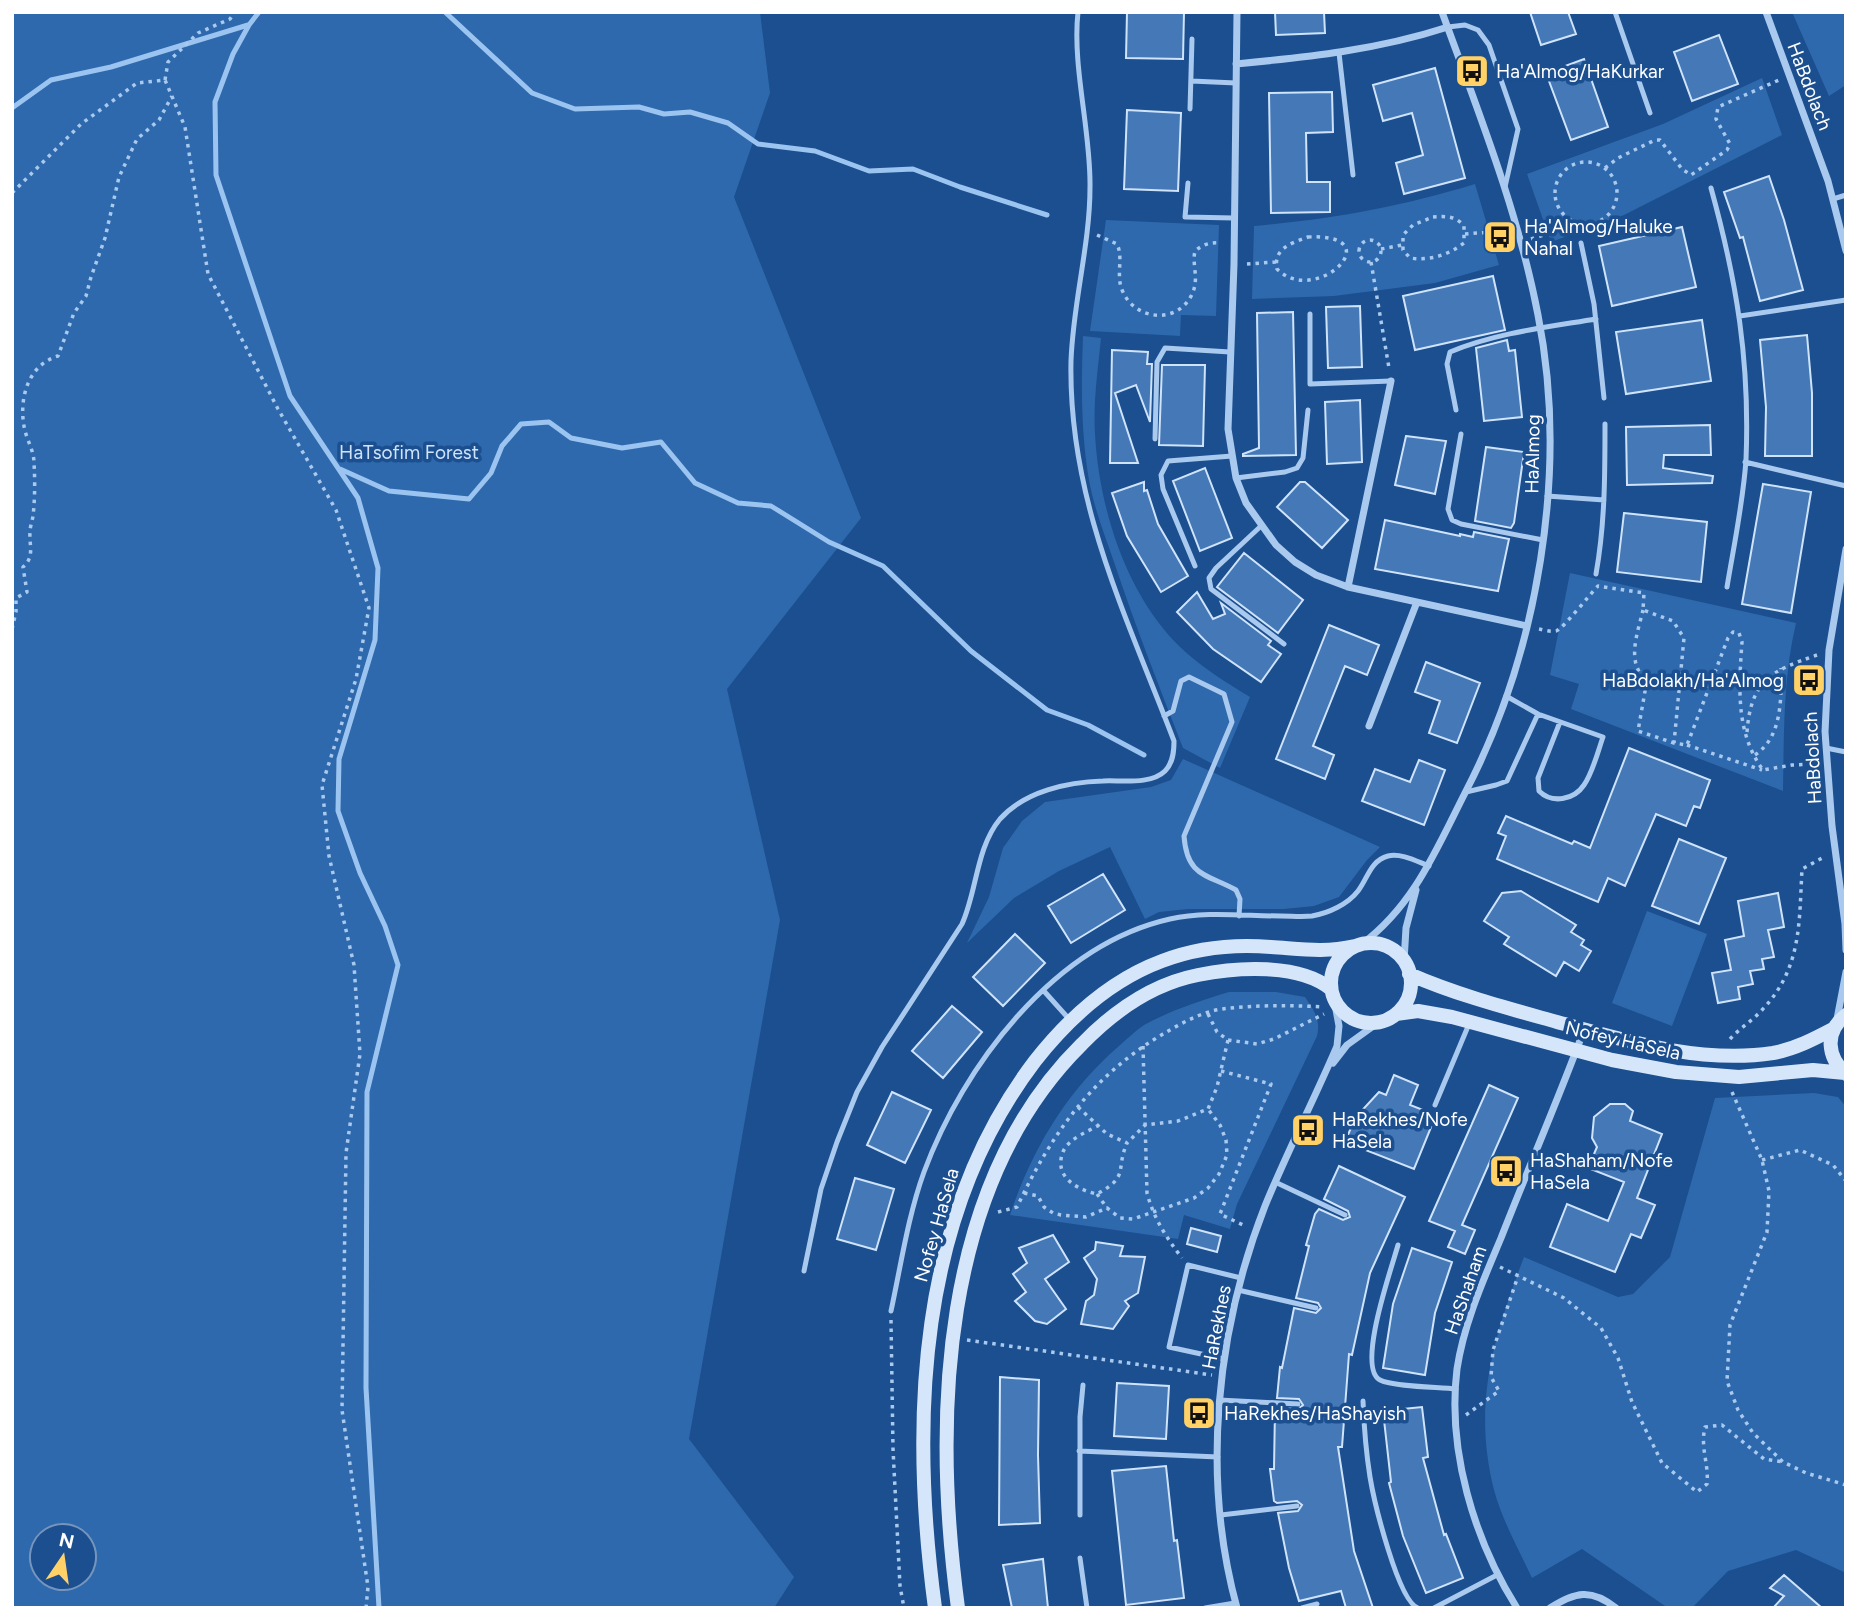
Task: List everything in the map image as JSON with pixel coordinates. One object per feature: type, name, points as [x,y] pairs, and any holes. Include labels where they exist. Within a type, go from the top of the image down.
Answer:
[{"type":"street","points":[[1237,12],[1234,264],[1228,429],[1237,478],[1246,503],[1276,545],[1316,576],[1348,587],[1527,626]]},
{"type":"street","name":"HaAlmog","points":[[1358,945],[1383,928],[1417,887],[1493,734],[1527,626],[1543,540],[1547,496],[1549,407],[1540,328],[1517,230],[1442,12]]},
{"type":"street","name":"HaBdolach","points":[[1766,12],[1833,199],[1846,251]]},
{"type":"street","points":[[1236,64],[1339,53],[1403,41],[1448,27]]},
{"type":"street","points":[[1348,587],[1391,381]]},
{"type":"street","name":"HaBdolach","points":[[1846,549],[1829,650],[1826,696],[1827,764],[1846,950]]},
{"type":"street","points":[[1369,726],[1417,602]]},
{"type":"street","points":[[1836,605],[1846,606]]},
{"type":"street","name":"HaAlmog","points":[[1407,968],[1406,928],[1417,887]]},
{"type":"street","points":[[1374,943],[1386,946],[1407,968],[1408,996],[1396,1014],[1379,1022],[1357,1021],[1340,1008],[1334,998],[1331,979],[1338,959],[1358,945],[1374,943]]},
{"type":"street","name":"Nofey HaSela","points":[[935,1608],[925,1501],[924,1422],[933,1315],[943,1258],[956,1210],[984,1140],[1012,1093],[1050,1042],[1071,1022],[1127,977],[1160,961],[1179,955],[1246,946],[1316,952],[1358,945]]},
{"type":"street","name":"Nofey HaSela","points":[[1407,968],[1477,1000],[1665,1048],[1739,1055],[1790,1049],[1838,1022]]},
{"type":"street","name":"Nofey HaSela","points":[[958,1608],[948,1489],[949,1394],[955,1338],[966,1263],[978,1217],[1005,1151],[1031,1106],[1067,1058],[1123,1008],[1169,983],[1202,974],[1247,969],[1296,973],[1321,981],[1334,998]]},
{"type":"street","points":[[1845,1074],[1836,1065],[1830,1041],[1838,1022],[1846,972]]},
{"type":"street","name":"HaRekhes","points":[[1236,1605],[1221,1515],[1218,1457],[1224,1359],[1241,1278],[1256,1231],[1275,1182],[1337,1046],[1339,1026],[1334,998]]},
{"type":"street","name":"Nofey HaSela","points":[[1396,1014],[1418,1011],[1470,1021],[1647,1068],[1707,1076],[1762,1076],[1813,1070],[1845,1074]]},
{"type":"street","name":"HaRekhes","points":[[1328,1069],[1347,1045],[1379,1022]]},
{"type":"street","name":"HaShaham","points":[[1517,1608],[1497,1575],[1481,1536],[1464,1480],[1456,1422],[1457,1370],[1469,1317],[1584,1029]]},
{"type":"street","points":[[1550,1608],[1566,1598],[1592,1594],[1604,1598],[1616,1608]]},
{"type":"lane","points":[[804,1271],[821,1189],[857,1092],[882,1046],[962,924],[971,905],[988,839],[1001,818],[1045,791],[1069,784],[1151,779],[1164,772],[1173,757],[1174,741],[1128,628],[1094,532],[1077,454],[1072,412],[1071,361],[1090,186],[1077,51],[1078,12]]},
{"type":"lane","points":[[1615,12],[1650,113]]},
{"type":"lane","points":[[1448,27],[1465,25],[1478,30],[1489,44],[1518,129],[1504,190]]},
{"type":"lane","points":[[1191,109],[1192,39]]},
{"type":"lane","points":[[1339,53],[1353,175]]},
{"type":"lane","points":[[1191,81],[1236,83]]},
{"type":"lane","points":[[1188,183],[1185,217],[1234,218]]},
{"type":"lane","points":[[1711,188],[1727,247],[1740,316],[1747,383],[1741,506],[1727,587]]},
{"type":"lane","points":[[1833,199],[1846,195]]},
{"type":"lane","points":[[1581,243],[1596,319],[1604,398]]},
{"type":"lane","points":[[1740,316],[1846,300]]},
{"type":"lane","points":[[1310,314],[1310,384],[1391,381]]},
{"type":"lane","points":[[1456,410],[1447,363],[1450,352],[1465,345],[1540,328],[1596,319]]},
{"type":"lane","points":[[1155,439],[1157,362],[1165,348],[1230,352]]},
{"type":"lane","points":[[1237,478],[1297,468],[1303,458],[1308,410]]},
{"type":"lane","points":[[1596,574],[1604,500],[1605,424]]},
{"type":"lane","points":[[1461,433],[1448,509],[1452,520],[1543,540]]},
{"type":"lane","points":[[1195,566],[1163,489],[1161,475],[1168,461],[1232,456]]},
{"type":"lane","points":[[1745,462],[1846,486]]},
{"type":"lane","points":[[1547,496],[1604,500]]},
{"type":"lane","points":[[1261,526],[1216,568],[1209,578],[1211,589],[1284,643]]},
{"type":"lane","points":[[1164,716],[1173,710],[1181,681],[1189,677],[1224,694],[1228,704],[1232,722],[1184,836],[1189,858],[1201,876],[1237,890],[1240,899],[1239,916]]},
{"type":"lane","points":[[1506,696],[1538,714],[1603,737],[1585,785],[1564,798],[1555,800],[1539,791],[1538,778],[1560,722]]},
{"type":"lane","points":[[1466,792],[1507,781],[1538,714]]},
{"type":"lane","points":[[1826,748],[1846,752]]},
{"type":"lane","points":[[891,1311],[914,1204],[924,1171],[943,1129],[985,1056],[1043,990],[1075,964],[1108,943],[1170,919],[1312,916],[1348,902],[1359,890],[1374,864],[1388,856],[1404,856],[1429,866]]},
{"type":"lane","points":[[1043,990],[1071,1022]]},
{"type":"lane","points":[[1435,1105],[1470,1021]]},
{"type":"lane","points":[[1275,1182],[1345,1215]]},
{"type":"lane","points":[[1398,1245],[1375,1331],[1370,1360],[1373,1373],[1380,1380],[1391,1383],[1456,1389]]},
{"type":"lane","points":[[1224,1359],[1169,1347],[1188,1265],[1241,1278]]},
{"type":"lane","points":[[1238,1290],[1316,1308]]},
{"type":"lane","points":[[1080,1515],[1079,1451],[1083,1385]]},
{"type":"lane","points":[[1220,1400],[1298,1404]]},
{"type":"lane","points":[[1363,1401],[1370,1479],[1377,1506],[1403,1591],[1412,1606],[1418,1608]]},
{"type":"lane","points":[[1079,1451],[1218,1457]]},
{"type":"lane","points":[[1221,1515],[1297,1506]]},
{"type":"lane","points":[[1080,1558],[1087,1608]]},
{"type":"lane","points":[[1434,1608],[1497,1575]]},
{"type":"lane","points":[[1302,1608],[1317,1604]]},
{"type":"lane","points":[[1205,1608],[1236,1605]]},
{"type":"path","points":[[235,12],[230,19],[192,38],[168,62],[165,80],[185,127],[208,274],[278,409],[336,510],[369,608],[356,679],[323,785],[329,856],[354,965],[360,1054],[346,1153],[342,1410],[368,1587],[366,1608]]},
{"type":"path","points":[[1605,168],[1618,158],[1660,140],[1682,169],[1691,175],[1727,150],[1730,144],[1716,119],[1718,107],[1789,76]]},
{"type":"path","points":[[12,193],[21,187],[81,124],[137,83],[165,80]]},
{"type":"path","points":[[12,629],[16,598],[27,592],[23,567],[29,562],[34,507],[34,463],[24,427],[23,393],[29,380],[45,360],[58,356],[74,313],[86,296],[105,239],[119,177],[137,139],[159,120],[172,96]]},
{"type":"path","points":[[1586,162],[1605,168],[1617,185],[1618,196],[1609,215],[1590,225],[1569,220],[1562,214],[1554,195],[1560,176],[1576,163],[1586,162]]},
{"type":"path","points":[[1451,217],[1464,226],[1464,243],[1451,252],[1421,260],[1406,255],[1402,245],[1406,230],[1433,218],[1451,217]]},
{"type":"path","points":[[1520,241],[1560,230],[1569,220]]},
{"type":"path","points":[[1465,234],[1517,230]]},
{"type":"path","points":[[1086,232],[1117,244],[1121,252],[1119,284],[1124,295],[1138,312],[1160,317],[1178,310],[1195,289],[1195,251],[1210,242],[1234,244]]},
{"type":"path","points":[[1308,237],[1336,239],[1347,254],[1344,263],[1323,276],[1306,279],[1282,274],[1277,269],[1278,255],[1284,248],[1308,237]]},
{"type":"path","points":[[1370,240],[1378,242],[1381,249],[1378,258],[1371,262],[1361,258],[1359,251],[1362,243],[1370,240]]},
{"type":"path","points":[[1381,249],[1402,245]]},
{"type":"path","points":[[1347,254],[1359,251]]},
{"type":"path","points":[[1234,264],[1276,262]]},
{"type":"path","points":[[1371,262],[1391,381]]},
{"type":"path","points":[[1527,626],[1553,632],[1560,630],[1598,586],[1644,593],[1634,659],[1636,670],[1647,680],[1638,731],[1763,771],[1792,765],[1827,764]]},
{"type":"path","points":[[1643,610],[1673,621],[1684,638],[1674,743]]},
{"type":"path","points":[[1687,745],[1728,638],[1733,632],[1740,633],[1742,642],[1738,699],[1746,734],[1763,771]]},
{"type":"path","points":[[1746,734],[1749,711],[1760,685],[1781,668],[1829,650]]},
{"type":"path","points":[[1754,756],[1764,749],[1776,726],[1781,693],[1781,668]]},
{"type":"path","points":[[1730,1039],[1741,1026],[1760,1012],[1778,991],[1794,959],[1800,922],[1802,869],[1835,851]]},
{"type":"path","points":[[1208,1014],[1217,1032],[1228,1040],[1257,1044],[1274,1039],[1334,998]]},
{"type":"path","points":[[978,1217],[1017,1207],[1037,1167],[1078,1107],[1102,1078],[1143,1046],[1181,1023],[1219,1010],[1297,1005],[1334,998]]},
{"type":"path","points":[[1097,1194],[1112,1186],[1122,1174],[1122,1156],[1128,1143],[1145,1125],[1178,1121],[1208,1109],[1228,1040]]},
{"type":"path","points":[[1143,1046],[1147,1193],[1163,1232],[1188,1265]]},
{"type":"path","points":[[1221,1071],[1271,1084],[1220,1214],[1256,1231]]},
{"type":"path","points":[[1732,1092],[1762,1160],[1769,1191],[1767,1232],[1730,1325],[1727,1381],[1738,1410],[1753,1433],[1783,1462]]},
{"type":"path","points":[[1078,1107],[1107,1134],[1128,1143]]},
{"type":"path","points":[[1099,1125],[1072,1140],[1063,1152],[1062,1169],[1068,1180],[1081,1190],[1097,1194],[1107,1208],[1120,1218],[1132,1219],[1194,1198],[1208,1188],[1219,1174],[1227,1155],[1226,1140],[1220,1125],[1208,1109]]},
{"type":"path","points":[[1762,1160],[1800,1150],[1833,1165],[1846,1181]]},
{"type":"path","points":[[1024,1193],[1038,1196],[1044,1207],[1061,1215],[1086,1217],[1107,1208]]},
{"type":"path","points":[[1491,1263],[1564,1298],[1601,1328],[1618,1358],[1632,1402],[1662,1463],[1697,1492],[1707,1484],[1708,1473],[1701,1442],[1705,1427],[1722,1425],[1764,1459],[1783,1462],[1806,1473],[1846,1485]]},
{"type":"path","points":[[1456,1422],[1499,1391],[1491,1377],[1493,1350],[1518,1276]]},
{"type":"path","points":[[891,1311],[893,1449],[900,1586],[904,1608]]},
{"type":"path","points":[[955,1338],[1222,1376]]},
{"type":"green space","name":"HaTsofim Forest","points":[[12,12],[760,12],[770,93],[734,197],[861,518],[727,689],[780,920],[689,1439],[794,1577],[774,1608],[12,1608]]},
{"type":"green space","points":[[1792,12],[1846,12],[1846,85],[1829,96]]},
{"type":"green space","points":[[1762,78],[1782,135],[1624,215],[1551,242],[1527,174],[1663,124]]},
{"type":"green space","points":[[1475,184],[1499,265],[1435,283],[1334,296],[1252,299],[1254,226],[1366,211]]},
{"type":"green space","points":[[1106,220],[1219,225],[1216,316],[1181,315],[1180,336],[1090,331]]},
{"type":"green space","points":[[1083,336],[1101,338],[1095,410],[1098,462],[1109,519],[1129,574],[1159,623],[1177,644],[1203,666],[1250,697],[1220,768],[1183,748],[1100,522],[1089,480],[1084,444]]},
{"type":"green space","points":[[1570,573],[1796,623],[1786,686],[1783,791],[1571,709],[1579,684],[1550,675]]},
{"type":"green space","points":[[1183,759],[1380,847],[1339,897],[1314,906],[1284,909],[1188,909],[1159,912],[1145,919],[1110,847],[1059,871],[1014,898],[967,943],[989,897],[1003,848],[1022,821],[1045,802],[1151,787],[1171,780]]},
{"type":"green space","points":[[1647,911],[1707,934],[1672,1026],[1612,1003]]},
{"type":"green space","points":[[1229,992],[1276,992],[1305,997],[1314,1011],[1318,1025],[1317,1036],[1237,1204],[1230,1229],[1184,1215],[1178,1239],[1010,1215],[1040,1144],[1067,1102],[1100,1063],[1144,1025],[1186,1006]]},
{"type":"green space","points":[[1814,1093],[1838,1097],[1846,1107],[1846,1573],[1796,1550],[1728,1571],[1692,1608],[1668,1608],[1582,1549],[1532,1578],[1497,1501],[1485,1428],[1486,1399],[1496,1343],[1524,1257],[1618,1297],[1633,1294],[1670,1257],[1715,1098]]},
{"type":"building","points":[[1127,12],[1184,12],[1183,59],[1126,58]]},
{"type":"building","points":[[1275,12],[1324,12],[1325,33],[1276,35]]},
{"type":"building","points":[[1530,12],[1568,12],[1576,34],[1541,45]]},
{"type":"building","points":[[1719,35],[1738,84],[1692,101],[1674,52]]},
{"type":"building","points":[[1584,59],[1608,127],[1571,140],[1546,73]]},
{"type":"building","points":[[1435,68],[1465,178],[1404,194],[1396,163],[1423,155],[1412,113],[1383,121],[1373,85]]},
{"type":"building","points":[[1332,92],[1333,132],[1306,133],[1307,182],[1330,182],[1330,212],[1271,213],[1269,93]]},
{"type":"building","points":[[1127,110],[1181,113],[1178,191],[1124,189]]},
{"type":"building","points":[[1769,176],[1803,290],[1760,301],[1743,237],[1740,238],[1724,192]]},
{"type":"building","points":[[1682,227],[1696,287],[1612,306],[1599,246]]},
{"type":"building","points":[[1493,276],[1505,330],[1415,350],[1403,296]]},
{"type":"building","points":[[1360,306],[1362,367],[1328,368],[1326,307]]},
{"type":"building","points":[[1293,312],[1296,455],[1243,456],[1259,448],[1257,313]]},
{"type":"building","points":[[1702,320],[1711,381],[1626,394],[1616,332]]},
{"type":"building","points":[[1807,335],[1812,393],[1812,456],[1765,456],[1766,407],[1760,340]]},
{"type":"building","points":[[1507,340],[1509,351],[1515,350],[1522,417],[1484,421],[1476,348]]},
{"type":"building","points":[[1112,350],[1148,352],[1147,364],[1152,364],[1150,422],[1136,385],[1115,393],[1138,463],[1110,463]]},
{"type":"building","points":[[1162,365],[1205,365],[1203,446],[1159,445]]},
{"type":"building","points":[[1360,400],[1362,462],[1327,464],[1325,402]]},
{"type":"building","points":[[1710,425],[1711,455],[1664,455],[1663,468],[1713,476],[1712,483],[1627,485],[1626,427]]},
{"type":"building","points":[[1406,436],[1446,441],[1435,494],[1395,485]]},
{"type":"building","points":[[1486,447],[1524,452],[1514,523],[1511,528],[1475,521]]},
{"type":"building","points":[[1205,468],[1232,538],[1200,551],[1173,481]]},
{"type":"building","points":[[1144,482],[1144,491],[1147,490],[1158,524],[1188,576],[1161,592],[1127,536],[1112,493]]},
{"type":"building","points":[[1300,482],[1305,482],[1348,520],[1322,548],[1277,507]]},
{"type":"building","points":[[1763,484],[1811,492],[1791,613],[1742,604]]},
{"type":"building","points":[[1624,513],[1707,522],[1701,582],[1617,572]]},
{"type":"building","points":[[1385,520],[1460,536],[1473,537],[1474,532],[1509,539],[1498,591],[1375,569]]},
{"type":"building","points":[[1244,553],[1303,600],[1278,633],[1217,587]]},
{"type":"building","points":[[1197,592],[1213,619],[1225,614],[1221,603],[1271,641],[1268,645],[1281,654],[1261,682],[1213,649],[1177,612]]},
{"type":"building","points":[[1329,625],[1379,645],[1367,675],[1345,666],[1313,746],[1334,755],[1325,779],[1276,759]]},
{"type":"building","points":[[1426,662],[1480,683],[1457,743],[1429,733],[1440,701],[1415,692]]},
{"type":"building","points":[[1629,748],[1710,780],[1700,808],[1694,806],[1686,826],[1656,814],[1625,886],[1608,878],[1598,902],[1497,859],[1506,836],[1498,833],[1506,816],[1572,844],[1574,841],[1590,848]]},
{"type":"building","points":[[1419,760],[1445,770],[1424,825],[1362,801],[1375,769],[1410,782]]},
{"type":"building","points":[[1679,839],[1726,858],[1699,924],[1652,906]]},
{"type":"building","points":[[1103,874],[1125,910],[1071,943],[1048,906]]},
{"type":"building","points":[[1521,891],[1576,925],[1571,932],[1584,940],[1581,945],[1591,951],[1579,971],[1564,962],[1556,976],[1504,944],[1509,937],[1484,921],[1502,893]]},
{"type":"building","points":[[1778,893],[1784,927],[1768,930],[1774,957],[1762,959],[1764,969],[1750,971],[1753,984],[1738,987],[1740,999],[1718,1003],[1712,973],[1731,970],[1725,940],[1744,936],[1738,901]]},
{"type":"building","points":[[1015,934],[1045,963],[1003,1006],[973,977]]},
{"type":"building","points":[[952,1006],[982,1032],[943,1078],[912,1051]]},
{"type":"building","points":[[1394,1075],[1418,1085],[1410,1105],[1436,1115],[1414,1169],[1345,1142],[1355,1118],[1379,1092],[1386,1095]]},
{"type":"building","points":[[1489,1085],[1518,1098],[1462,1225],[1475,1230],[1465,1254],[1448,1247],[1455,1231],[1429,1221]]},
{"type":"building","points":[[892,1092],[931,1110],[905,1163],[867,1145]]},
{"type":"building","points":[[1610,1104],[1625,1104],[1633,1111],[1630,1121],[1662,1134],[1637,1198],[1655,1205],[1641,1238],[1631,1234],[1615,1272],[1550,1247],[1567,1204],[1608,1221],[1624,1182],[1588,1168],[1597,1147],[1592,1138],[1594,1117]]},
{"type":"building","points":[[1339,1166],[1405,1197],[1370,1273],[1352,1355],[1349,1354],[1342,1447],[1338,1447],[1354,1551],[1373,1608],[1346,1608],[1341,1591],[1299,1601],[1278,1513],[1298,1511],[1302,1505],[1297,1501],[1274,1501],[1270,1469],[1274,1469],[1275,1408],[1298,1409],[1303,1405],[1299,1399],[1277,1398],[1280,1367],[1282,1368],[1294,1308],[1316,1313],[1321,1308],[1318,1303],[1296,1298],[1315,1214],[1319,1209],[1343,1220],[1350,1217],[1348,1211],[1324,1199]]},
{"type":"building","points":[[855,1178],[894,1189],[876,1250],[837,1239]]},
{"type":"building","points":[[1191,1228],[1221,1236],[1217,1252],[1187,1244]]},
{"type":"building","points":[[1053,1235],[1069,1262],[1045,1279],[1066,1309],[1047,1324],[1035,1321],[1015,1301],[1026,1292],[1013,1274],[1027,1263],[1019,1248]]},
{"type":"building","points":[[1096,1242],[1123,1246],[1120,1256],[1145,1257],[1138,1293],[1125,1301],[1129,1306],[1113,1329],[1081,1324],[1086,1301],[1094,1295],[1097,1279],[1084,1258],[1095,1250]]},
{"type":"building","points":[[1412,1248],[1452,1262],[1435,1313],[1425,1375],[1383,1368],[1393,1304]]},
{"type":"building","points":[[1000,1377],[1039,1380],[1040,1523],[999,1525]]},
{"type":"building","points":[[1117,1383],[1169,1386],[1166,1439],[1114,1436]]},
{"type":"building","points":[[1422,1407],[1428,1457],[1423,1458],[1444,1535],[1446,1534],[1463,1578],[1426,1593],[1403,1536],[1389,1483],[1383,1411]]},
{"type":"building","points":[[1166,1466],[1174,1541],[1177,1540],[1184,1598],[1126,1605],[1112,1471]]},
{"type":"building","points":[[1043,1559],[1048,1608],[1012,1608],[1003,1565]]},
{"type":"building","points":[[1784,1575],[1822,1608],[1773,1608],[1784,1596],[1770,1588]]},
{"type":"waterway","points":[[259,12],[233,54],[215,102],[216,175],[290,396],[358,498],[378,568],[375,640],[339,759],[338,811],[398,965],[367,1092],[366,1388],[379,1608]]},
{"type":"waterway","points":[[445,12],[532,93],[575,109],[639,107],[664,114],[690,112],[728,123],[758,144],[815,151],[869,171],[913,169],[1047,215]]},
{"type":"waterway","points":[[12,108],[51,80],[111,67],[248,25]]},
{"type":"waterway","points":[[340,469],[389,491],[469,499],[491,473],[502,446],[521,424],[549,422],[571,438],[622,448],[661,442],[695,483],[738,503],[771,506],[829,542],[883,566],[971,651],[1047,710],[1088,725],[1144,755]]},
{"type":"place","name":"Ha'Almog/HaKurkar","points":[[1472,71]]},
{"type":"place","name":"Ha'Almog/Haluke Nahal","points":[[1500,237]]},
{"type":"place","name":"HaBdolakh/Ha'Almog","points":[[1809,680]]},
{"type":"place","name":"HaRekhes/Nofe HaSela","points":[[1308,1130]]},
{"type":"place","name":"HaShaham/Nofe HaSela","points":[[1506,1171]]},
{"type":"place","name":"HaRekhes/HaShayish","points":[[1199,1413]]}]
